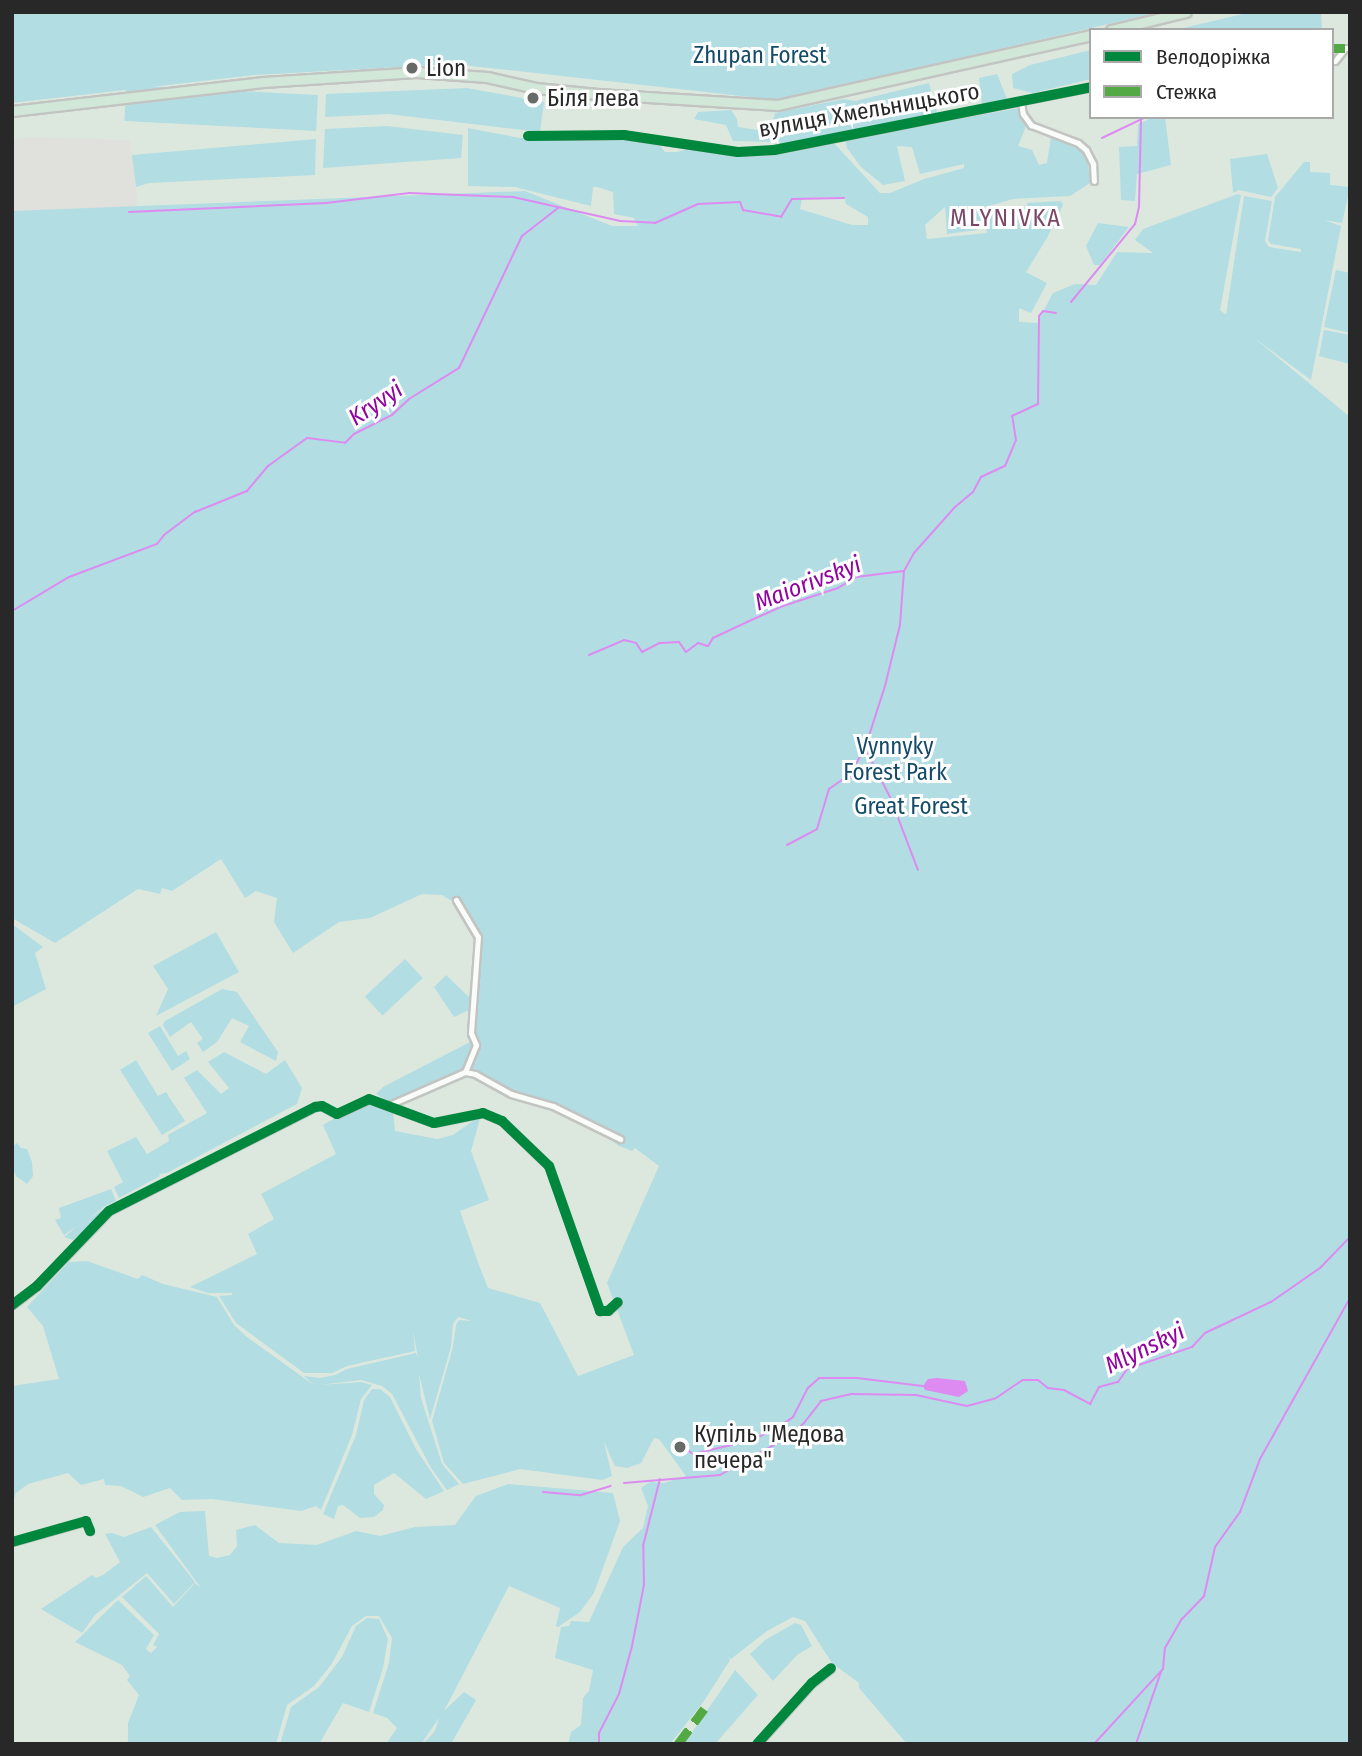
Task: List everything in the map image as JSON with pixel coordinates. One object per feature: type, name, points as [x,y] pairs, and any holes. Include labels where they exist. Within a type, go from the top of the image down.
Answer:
[{"type":"main road","points":[[1119,28],[1186,12]]},
{"type":"main road","points":[[12,111],[263,82],[416,72],[460,74],[536,88],[598,94],[778,105],[1089,34]]},
{"type":"street","points":[[1338,56],[1350,48]]},
{"type":"street","name":"вулиця Хмельницького","points":[[528,136],[624,135],[751,152],[795,148],[1089,87]]},
{"type":"street","points":[[1021,102],[1023,114],[1031,125],[1081,145],[1093,164],[1094,181]]},
{"type":"street","points":[[456,900],[478,937],[471,1033],[476,1045],[465,1072]]},
{"type":"street","points":[[389,1104],[465,1072],[485,1077],[511,1094],[553,1106],[620,1139]]},
{"type":"street","points":[[12,1305],[37,1286],[109,1211],[315,1107],[322,1106],[337,1114],[369,1099],[389,1104],[434,1123],[483,1113],[502,1121],[549,1166],[600,1311],[608,1311],[618,1302]]},
{"type":"street","points":[[12,1542],[86,1521],[90,1531]]},
{"type":"street","points":[[757,1744],[812,1683],[831,1668]]},
{"type":"shaded area","points":[[31,137],[130,140],[138,208],[12,214],[12,140]]},
{"type":"shaded area","points":[[928,1379],[965,1381],[968,1391],[959,1397],[925,1390],[923,1386]]},
{"type":"green space","name":"Zhupan Forest","points":[[12,12],[1160,12],[778,100],[453,64],[255,75],[12,103]]},
{"type":"green space","points":[[1251,12],[1321,12],[1322,28],[1183,28]]},
{"type":"green space","points":[[1089,50],[1089,79],[1033,93],[1013,88],[1012,74],[1030,65]]},
{"type":"green space","points":[[997,74],[1007,99],[982,104],[979,78]]},
{"type":"green space","points":[[929,83],[938,116],[780,146],[780,142],[733,141],[726,125],[694,119],[698,112],[731,110],[737,119],[738,127],[770,132],[775,113],[844,99],[855,101]]},
{"type":"green space","points":[[126,85],[318,95],[316,131],[124,121]]},
{"type":"green space","points":[[467,88],[544,102],[540,132],[388,114],[325,117],[326,94]]},
{"type":"green space","name":"Great Forest","points":[[1020,108],[1027,124],[1018,146],[1032,150],[1039,165],[1047,163],[1051,137],[1079,148],[1088,161],[1090,183],[1070,196],[1013,199],[985,207],[977,230],[947,234],[945,207],[925,225],[927,239],[987,233],[985,222],[991,210],[1023,210],[1027,209],[1027,203],[1061,201],[1063,205],[1047,238],[1026,272],[1047,283],[1031,313],[1019,308],[1019,322],[1037,323],[1053,293],[1075,284],[1096,285],[1117,252],[1153,253],[1135,240],[1143,229],[1238,194],[1241,195],[1220,310],[1226,315],[1244,196],[1272,201],[1265,241],[1269,247],[1301,252],[1301,249],[1271,244],[1268,240],[1275,197],[1304,162],[1310,162],[1310,172],[1330,173],[1330,185],[1350,187],[1342,223],[1324,220],[1341,226],[1311,380],[1252,336],[1350,417],[1350,1744],[907,1744],[859,1688],[859,1683],[832,1663],[805,1621],[793,1617],[767,1631],[731,1659],[728,1657],[730,1660],[704,1701],[670,1744],[568,1744],[571,1732],[581,1725],[583,1698],[589,1691],[593,1670],[555,1658],[561,1627],[569,1626],[571,1621],[589,1622],[623,1547],[643,1528],[648,1506],[641,1488],[650,1482],[664,1483],[686,1476],[659,1439],[654,1438],[641,1463],[627,1468],[615,1466],[604,1442],[612,1476],[602,1480],[520,1469],[463,1484],[444,1463],[432,1421],[453,1347],[456,1325],[459,1320],[472,1321],[458,1317],[453,1324],[451,1347],[430,1419],[419,1374],[421,1398],[442,1464],[459,1484],[447,1490],[431,1468],[392,1394],[382,1386],[361,1380],[319,1385],[361,1382],[372,1385],[361,1399],[352,1435],[321,1510],[316,1506],[301,1511],[212,1499],[182,1500],[170,1488],[143,1497],[121,1486],[105,1485],[104,1479],[81,1485],[68,1473],[28,1484],[16,1493],[12,1504],[12,1386],[59,1379],[43,1326],[27,1307],[69,1262],[87,1261],[138,1279],[142,1275],[163,1284],[217,1297],[234,1325],[247,1337],[315,1386],[304,1376],[320,1378],[335,1375],[347,1369],[416,1353],[418,1358],[413,1331],[415,1351],[347,1366],[332,1373],[304,1373],[236,1323],[219,1296],[232,1293],[208,1293],[190,1287],[257,1254],[248,1234],[274,1219],[261,1194],[336,1154],[323,1125],[363,1102],[393,1111],[395,1131],[437,1139],[453,1135],[481,1115],[471,1151],[489,1200],[460,1211],[479,1265],[488,1288],[540,1303],[578,1376],[634,1355],[607,1283],[659,1166],[635,1148],[632,1151],[619,1146],[593,1127],[556,1109],[510,1097],[467,1065],[463,1072],[389,1102],[376,1094],[383,1087],[470,1042],[467,1037],[469,1010],[454,1017],[434,987],[446,975],[469,997],[476,938],[455,903],[442,895],[422,894],[370,918],[339,922],[293,953],[274,922],[277,898],[256,891],[245,898],[221,859],[172,891],[162,888],[160,894],[138,889],[55,943],[12,918],[12,211],[525,191],[612,226],[638,226],[634,218],[614,214],[613,192],[597,187],[593,187],[591,206],[515,187],[468,186],[468,128],[520,138],[637,138],[658,143],[665,152],[696,147],[734,155],[759,156],[760,152],[806,148],[832,141],[880,193],[890,193],[924,179],[964,168],[964,164],[920,174],[912,147],[897,146],[905,181],[883,185],[861,167],[847,148],[845,139]],"holes":[[[844,197],[846,204],[868,217],[868,225],[852,225],[800,209],[802,198]]]},
{"type":"green space","points":[[1149,119],[1165,119],[1171,165],[1137,174],[1135,201],[1121,200],[1119,147],[1137,146],[1138,124]]},
{"type":"green space","points":[[387,126],[463,135],[461,158],[323,168],[325,129]]},
{"type":"green space","points":[[316,139],[315,175],[149,183],[136,187],[132,155]]},
{"type":"green space","points":[[1267,154],[1278,188],[1271,197],[1239,190],[1233,193],[1230,159]]},
{"type":"green space","points":[[1098,223],[1129,227],[1100,265],[1094,265],[1086,246]]},
{"type":"green space","points":[[1336,270],[1350,273],[1350,333],[1324,327]]},
{"type":"green space","points":[[1324,330],[1350,335],[1350,364],[1319,356]]},
{"type":"green space","points":[[12,924],[43,947],[35,953],[46,989],[12,1007]]},
{"type":"green space","points":[[216,932],[239,972],[156,1016],[168,989],[153,966]]},
{"type":"green space","points":[[405,959],[423,978],[383,1016],[365,997]]},
{"type":"green space","points":[[222,989],[237,992],[278,1052],[276,1061],[240,1042],[249,1026],[232,1018],[217,1042],[203,1052],[197,1043],[203,1039],[191,1022],[170,1037],[163,1025],[165,1021]]},
{"type":"green space","points":[[160,1026],[178,1056],[186,1051],[190,1059],[172,1071],[148,1033]]},
{"type":"green space","points":[[224,1052],[266,1074],[285,1060],[302,1088],[297,1104],[167,1173],[159,1174],[160,1176],[119,1198],[114,1187],[123,1182],[107,1151],[136,1137],[147,1154],[169,1141],[168,1135],[207,1113],[184,1078],[197,1070],[221,1094],[229,1088],[208,1062]]},
{"type":"green space","points":[[136,1060],[158,1096],[166,1092],[185,1121],[162,1135],[120,1070]]},
{"type":"green space","points":[[17,1143],[21,1148],[27,1149],[32,1162],[33,1176],[27,1184],[16,1176],[12,1167],[12,1147]]},
{"type":"green space","points":[[162,1178],[160,1183],[108,1209],[73,1240],[64,1237],[77,1226],[64,1235],[55,1220],[61,1218],[59,1208],[111,1189],[116,1201],[105,1206],[86,1221],[106,1207]]},
{"type":"green space","points":[[372,1389],[380,1389],[390,1397],[416,1449],[444,1491],[426,1499],[394,1473],[374,1485],[374,1494],[384,1505],[383,1510],[374,1517],[360,1518],[343,1505],[338,1506],[334,1519],[323,1514],[356,1435],[364,1400]]},
{"type":"green space","points":[[508,1484],[613,1493],[620,1521],[594,1593],[580,1612],[558,1627],[560,1608],[509,1586],[444,1711],[464,1692],[476,1700],[451,1744],[423,1744],[435,1731],[439,1718],[421,1744],[386,1744],[397,1728],[387,1718],[373,1713],[389,1663],[392,1638],[379,1616],[366,1616],[352,1626],[331,1665],[314,1686],[287,1705],[276,1744],[125,1744],[128,1741],[128,1723],[139,1695],[127,1680],[130,1676],[122,1665],[75,1642],[118,1600],[154,1635],[146,1649],[151,1653],[157,1647],[153,1645],[159,1634],[122,1597],[146,1576],[173,1607],[195,1583],[201,1588],[155,1525],[180,1512],[205,1511],[209,1556],[217,1558],[230,1555],[237,1546],[236,1530],[255,1525],[279,1543],[317,1545],[356,1531],[380,1536],[415,1527],[455,1525],[476,1496]]},
{"type":"green space","points":[[151,1527],[195,1582],[174,1604],[147,1573],[95,1615],[82,1633],[41,1609],[92,1575],[96,1578],[103,1575],[120,1562],[105,1534],[124,1537]]},
{"type":"green space","points":[[367,1618],[379,1619],[388,1639],[383,1668],[369,1712],[343,1703],[319,1744],[280,1744],[291,1707],[319,1687],[342,1657],[356,1626]]},
{"type":"green space","points":[[795,1623],[801,1625],[812,1646],[797,1655],[773,1681],[750,1654],[765,1640]]},
{"type":"green space","points":[[735,1670],[758,1695],[715,1744],[684,1744]]},
{"type":"waterway","points":[[1344,52],[1350,52]]},
{"type":"waterway","points":[[1102,138],[1142,119]]},
{"type":"waterway","name":"Maiorivskyi","points":[[1071,302],[1135,224],[1139,207],[1141,120]]},
{"type":"waterway","points":[[129,212],[326,203],[409,193],[513,197],[620,221],[655,223],[698,204],[740,202],[743,210],[781,217],[792,199],[844,198]]},
{"type":"waterway","name":"Kryvyi","points":[[12,611],[69,577],[157,544],[164,535],[195,512],[247,491],[268,466],[307,438],[345,443],[354,434],[392,415],[409,399],[459,368],[522,236],[558,208]]},
{"type":"waterway","name":"Maiorivskyi","points":[[589,655],[624,640],[636,643],[642,652],[660,643],[679,642],[686,652],[698,643],[708,646],[713,638],[747,622],[783,606],[838,588],[856,577],[904,571],[914,553],[955,507],[973,492],[981,477],[1005,466],[1016,440],[1012,416],[1038,404],[1039,316],[1043,311],[1056,313]]},
{"type":"waterway","points":[[851,778],[850,774],[865,748],[885,686],[900,625],[904,571]]},
{"type":"waterway","points":[[865,748],[890,797],[918,870]]},
{"type":"waterway","points":[[787,845],[817,829],[829,789],[849,775]]},
{"type":"waterway","name":"Mlynskyi","points":[[624,1483],[720,1475],[790,1436],[821,1401],[852,1394],[916,1395],[967,1406],[996,1398],[1023,1380],[1038,1380],[1048,1388],[1064,1390],[1090,1404],[1099,1387],[1118,1382],[1127,1369],[1192,1347],[1205,1333],[1271,1302],[1320,1268],[1350,1237]]},
{"type":"waterway","points":[[1094,1744],[1163,1669],[1165,1648],[1182,1619],[1204,1596],[1215,1547],[1240,1512],[1260,1459],[1350,1298]]},
{"type":"waterway","name":"Mlynskyi","points":[[677,1442],[693,1454],[749,1441],[774,1430],[793,1417],[808,1388],[819,1378],[857,1378],[923,1386]]},
{"type":"waterway","name":"Mlynskyi","points":[[680,1447],[682,1451],[684,1445]]},
{"type":"waterway","points":[[599,1744],[599,1733],[619,1694],[632,1646],[644,1585],[643,1546],[660,1479]]},
{"type":"waterway","name":"Mlynskyi","points":[[543,1492],[581,1495],[611,1486]]},
{"type":"waterway","points":[[1136,1744],[1161,1672]]},
{"type":"marked path","points":[[1334,48],[1345,48]]},
{"type":"marked path","points":[[678,1744],[704,1709]]},
{"type":"cycle path","points":[[528,136],[624,135],[738,152],[774,150],[1089,87]]},
{"type":"cycle path","points":[[12,1305],[37,1286],[109,1211],[315,1107],[322,1106],[337,1114],[369,1099],[434,1123],[483,1113],[502,1121],[549,1166],[600,1311],[608,1311],[618,1302]]},
{"type":"cycle path","points":[[12,1542],[86,1521],[90,1531]]},
{"type":"cycle path","points":[[757,1744],[812,1683],[831,1668]]},
{"type":"place","name":"Lion","points":[[412,68]]},
{"type":"place","name":"Бiля лева","points":[[533,98]]},
{"type":"place","name":"Купіль \"Медова печера\"","points":[[680,1447]]},
{"type":"district","name":"MLYNIVKA","points":[[1006,219]]},
{"type":"park label","name":"Vynnyky Forest Park","points":[[895,759]]}]
